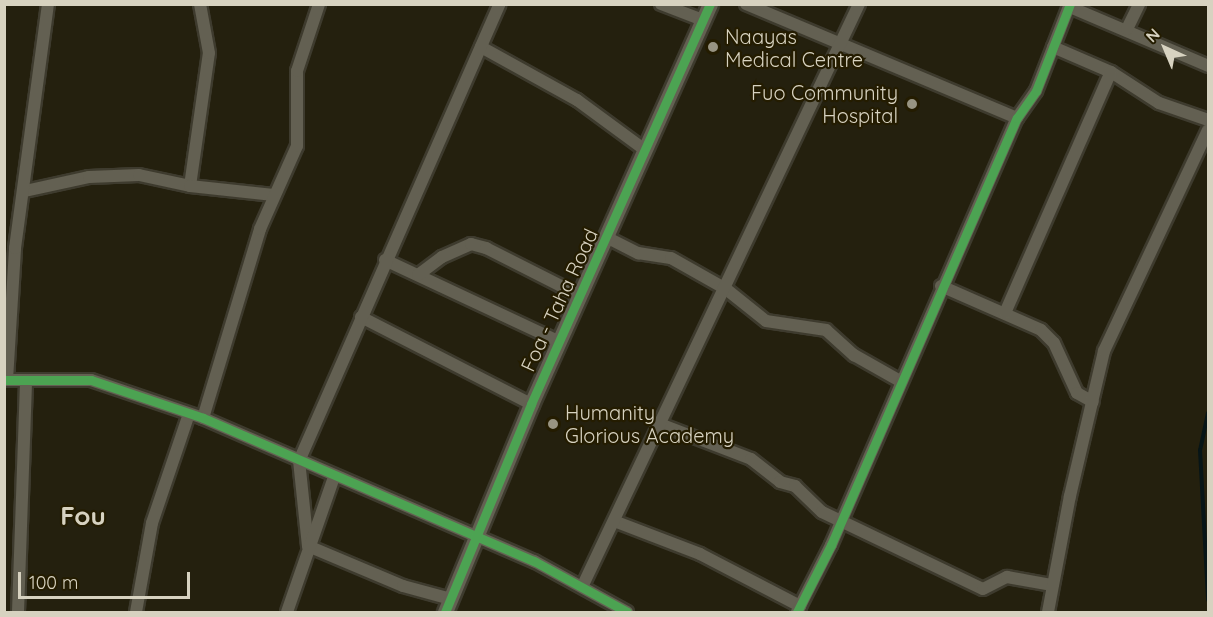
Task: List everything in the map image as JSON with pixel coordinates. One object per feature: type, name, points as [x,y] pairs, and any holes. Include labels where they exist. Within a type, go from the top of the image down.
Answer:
[{"type":"street","points":[[48,4],[25,191],[10,247],[6,380],[60,377],[91,380],[203,418],[334,477],[479,537],[584,585],[614,610],[627,612]]},
{"type":"street","points":[[190,186],[209,53],[200,4]]},
{"type":"street","points":[[203,418],[251,256],[274,195],[285,180],[297,146],[297,71],[319,4]]},
{"type":"street","points":[[308,546],[299,461],[500,4]]},
{"type":"street","points":[[661,4],[703,20]]},
{"type":"street","name":"Foa - Taha Road","points":[[448,606],[479,537],[531,404],[608,238],[710,4]]},
{"type":"street","points":[[746,4],[1017,118]]},
{"type":"street","points":[[584,585],[859,4]]},
{"type":"street","points":[[1127,29],[1139,4]]},
{"type":"street","points":[[614,521],[700,554],[799,609],[1017,118],[1036,92],[1070,6],[1209,66]]},
{"type":"street","points":[[481,47],[577,100],[645,150]]},
{"type":"street","points":[[1053,47],[1111,72],[1159,103],[1209,120]]},
{"type":"street","points":[[1005,313],[1111,72]]},
{"type":"street","points":[[1048,612],[1104,351],[1209,130]]},
{"type":"street","points":[[25,191],[89,177],[139,175],[190,186],[274,195]]},
{"type":"street","points":[[608,238],[638,253],[671,258],[726,289],[766,321],[825,330],[854,355],[900,381]]},
{"type":"street","points":[[418,275],[442,257],[471,244],[486,248],[581,296]]},
{"type":"street","points":[[386,260],[560,342]]},
{"type":"street","points":[[941,286],[1032,324],[1054,343],[1077,393],[1093,402]]},
{"type":"street","points":[[361,317],[531,404]]},
{"type":"street","points":[[18,612],[26,380]]},
{"type":"street","points":[[136,612],[152,522],[189,414]]},
{"type":"street","points":[[660,424],[751,459],[840,521],[983,589],[1007,577],[1052,585]]},
{"type":"street","points":[[287,612],[308,546],[334,477]]},
{"type":"street","points":[[308,546],[448,606]]},
{"type":"waterway","points":[[1208,413],[1200,450],[1208,600]]},
{"type":"cycle path","points":[[445,612],[531,404],[710,4]]},
{"type":"cycle path","points":[[797,612],[831,545],[1017,118],[1036,91],[1070,4]]},
{"type":"cycle path","points":[[4,380],[91,380],[203,418],[534,561],[627,612]]},
{"type":"place","name":"Naayas Medical Centre","points":[[713,47]]},
{"type":"place","name":"Fuo Community Hospital","points":[[912,104]]},
{"type":"place","name":"Humanity Glorious Academy","points":[[553,424]]},
{"type":"district","name":"Fou","points":[[83,516]]}]
